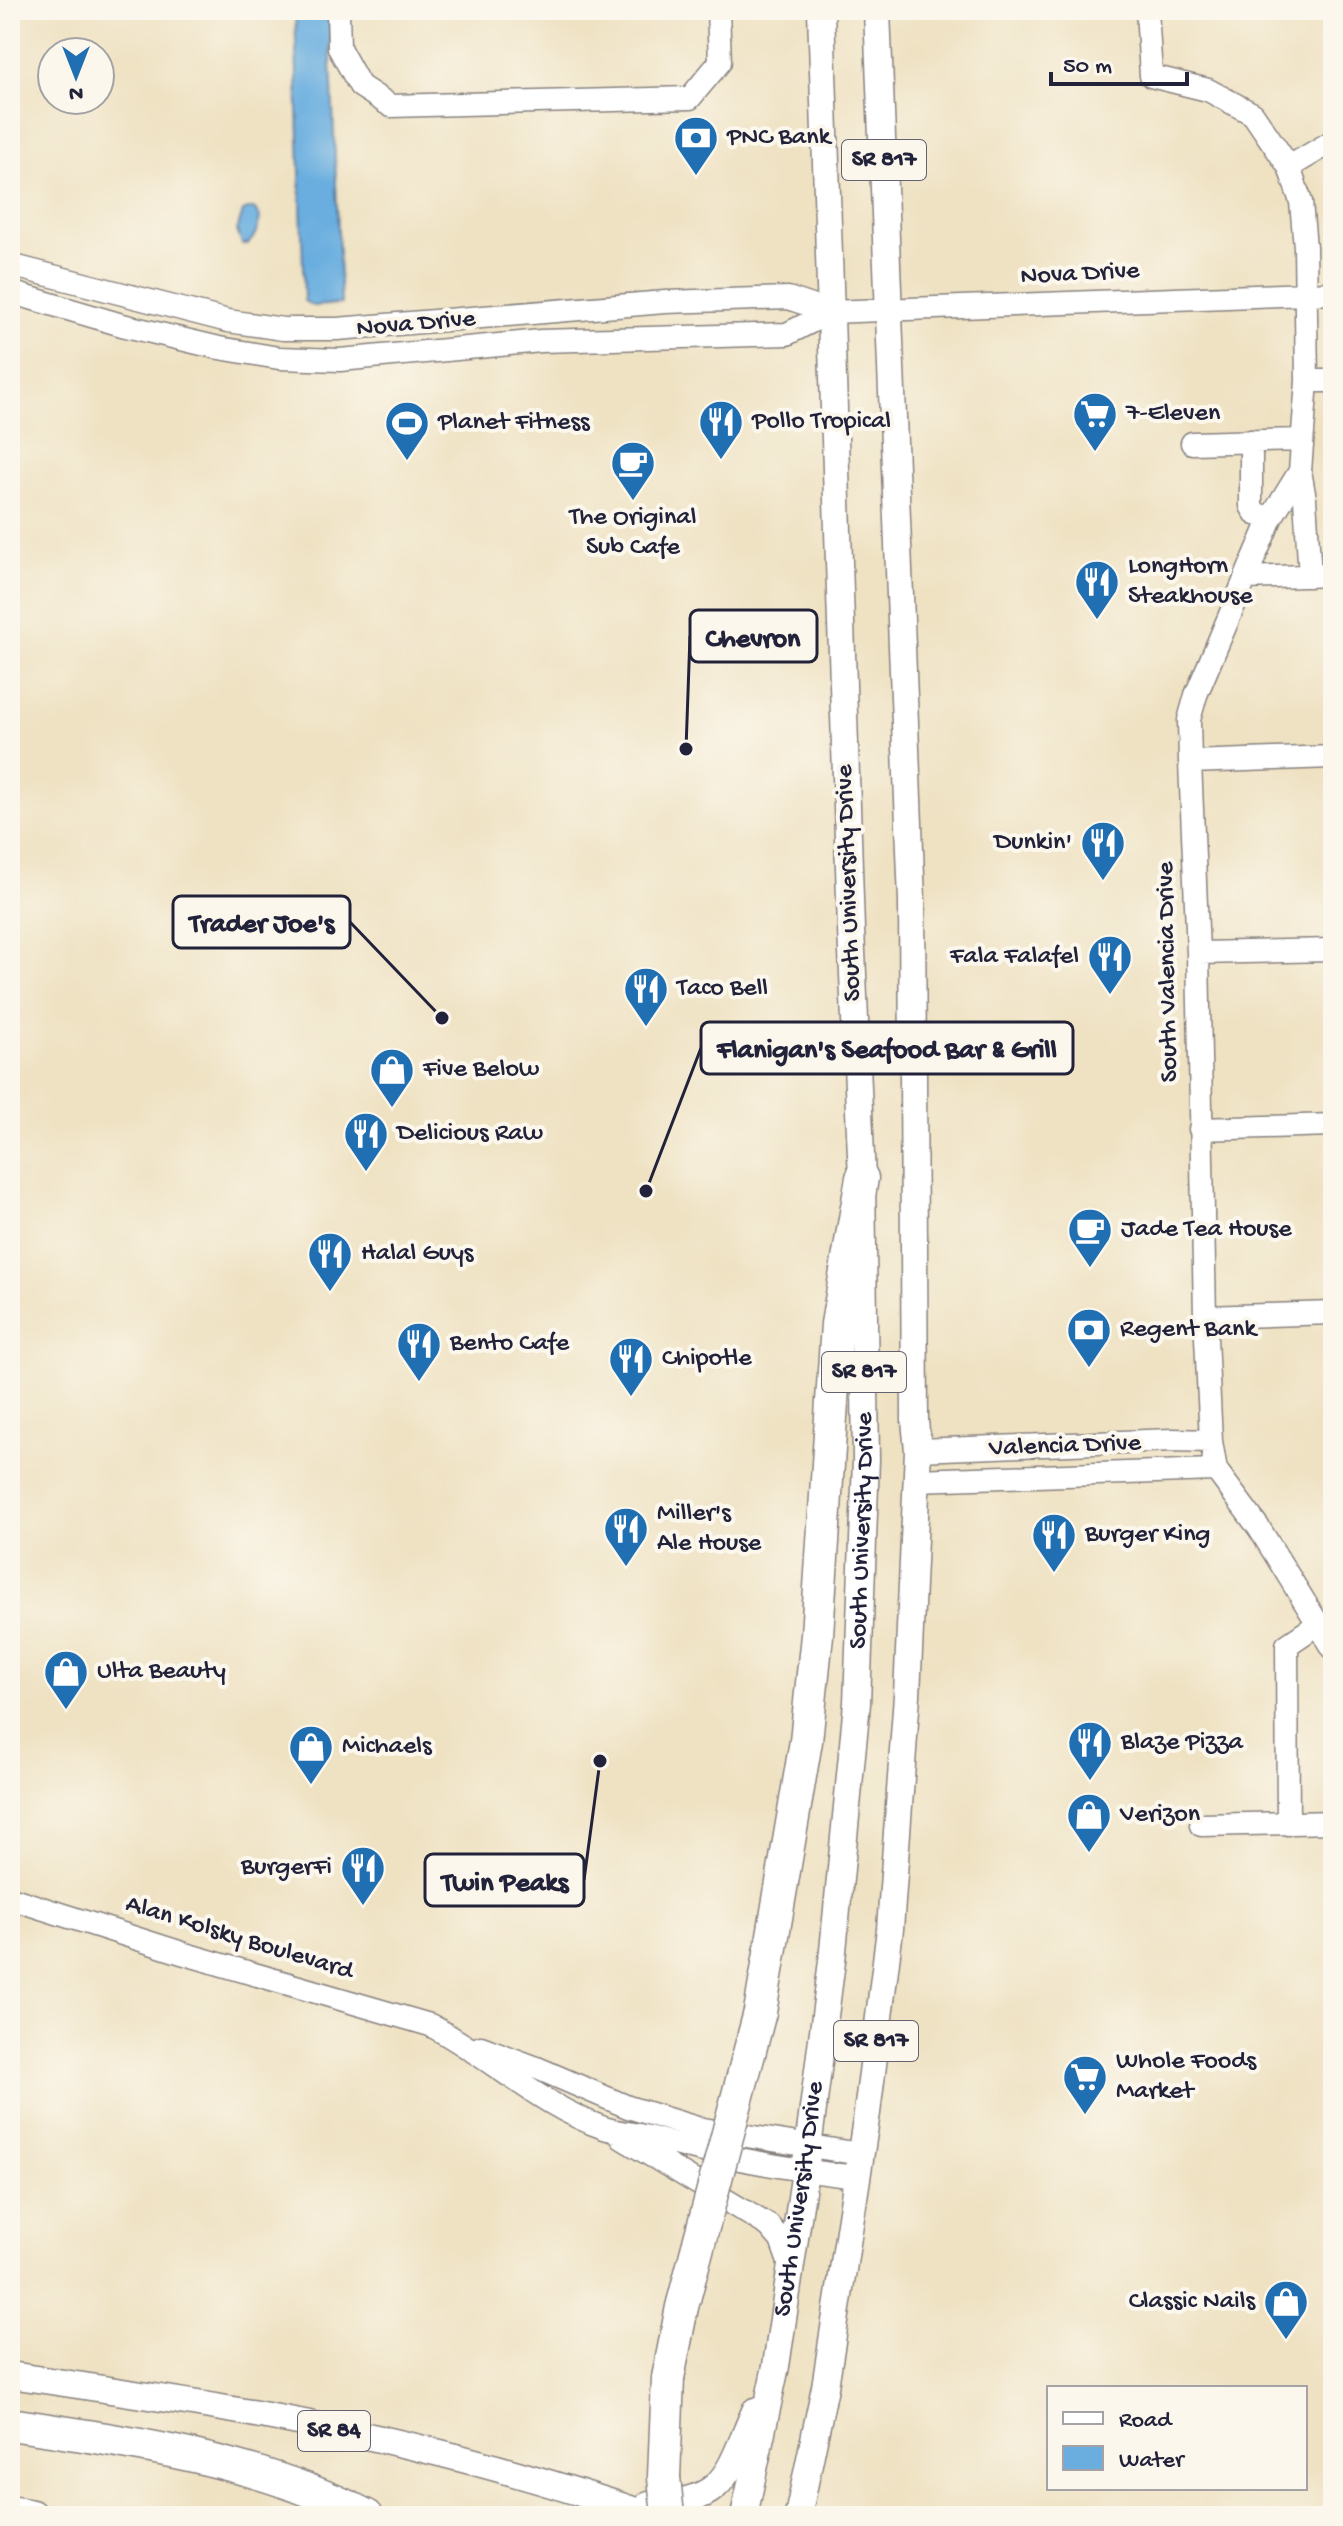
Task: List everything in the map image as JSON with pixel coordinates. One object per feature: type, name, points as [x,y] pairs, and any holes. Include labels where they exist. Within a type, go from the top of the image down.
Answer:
[{"type":"highway","points":[[668,2516],[664,2477],[668,2378],[682,2307],[760,2012],[806,1741],[817,1635],[837,1324],[862,1178]]},
{"type":"highway","points":[[10,2424],[213,2459],[367,2516]]},
{"type":"highway","points":[[10,2512],[32,2516]]},
{"type":"main road","name":"South University Drive","points":[[744,2516],[776,2366],[807,2158],[835,1932],[857,1703],[866,1459],[862,1178],[821,10]]},
{"type":"main road","name":"South University Drive","points":[[798,2516],[825,2387],[882,2004],[896,1861],[918,1450],[915,1421],[912,901],[877,10]]},
{"type":"main road","points":[[623,2510],[690,2501],[719,2484],[776,2366]]},
{"type":"main road","name":"SR 84","points":[[10,2375],[258,2415],[367,2437],[498,2468],[623,2510],[651,2516]]},
{"type":"street","points":[[338,10],[339,48],[360,86],[391,106],[690,98],[720,62],[718,10]]},
{"type":"street","name":"South Valencia Drive","points":[[1147,10],[1151,76],[1208,90],[1253,114],[1289,167],[1301,202],[1305,247],[1307,381],[1300,471],[1271,518],[1196,695],[1189,720],[1198,953],[1205,1317],[1211,1441],[1216,1470]]},
{"type":"street","points":[[1289,167],[1333,141]]},
{"type":"street","points":[[17,294],[20,267]]},
{"type":"street","name":"Nova Drive","points":[[20,267],[228,321],[283,329],[337,329],[652,303],[788,298],[830,312],[1333,293]]},
{"type":"street","name":"Nova Drive","points":[[17,294],[122,325],[234,351],[279,358],[340,360],[541,341],[787,334],[830,312]]},
{"type":"street","points":[[122,325],[160,316],[228,321]]},
{"type":"street","points":[[1307,381],[1333,381]]},
{"type":"street","points":[[1192,443],[1302,440]]},
{"type":"street","points":[[1251,441],[1251,506],[1256,514],[1271,518]]},
{"type":"street","points":[[1300,471],[1310,576]]},
{"type":"street","points":[[1247,578],[1333,575]]},
{"type":"street","points":[[1190,762],[1333,757]]},
{"type":"street","points":[[1198,953],[1333,950]]},
{"type":"street","points":[[1200,1129],[1333,1125]]},
{"type":"street","points":[[1205,1317],[1333,1313]]},
{"type":"street","name":"Valencia Drive","points":[[918,1450],[1211,1441]]},
{"type":"street","points":[[1216,1470],[1259,1528],[1333,1648]]},
{"type":"street","name":"Valencia Drive","points":[[916,1480],[1216,1470]]},
{"type":"street","points":[[1288,1824],[1287,1645],[1318,1624]]},
{"type":"street","points":[[1201,1825],[1333,1822]]},
{"type":"street","name":"Alan Kolsky Boulevard","points":[[10,1898],[185,1954],[430,2025],[628,2107],[807,2158]]},
{"type":"street","name":"Alan Kolsky Boulevard","points":[[450,2035],[533,2092],[604,2128],[684,2148],[858,2165]]},
{"type":"street","points":[[604,2128],[769,2226],[781,2240],[791,2268]]},
{"type":"water","points":[[295,10],[329,10],[341,304],[313,306],[304,301]]},
{"type":"water","points":[[254,209],[260,217],[253,238],[248,244],[242,244],[237,231],[243,211]]},
{"type":"place","name":"PNC Bank","points":[[696,177]]},
{"type":"place","name":"7-Eleven","points":[[1095,453]]},
{"type":"place","name":"Pollo Tropical","points":[[721,461]]},
{"type":"place","name":"Planet Fitness","points":[[407,462]]},
{"type":"place","name":"The Original Sub Cafe","points":[[633,502]]},
{"type":"place","name":"LongHorn Steakhouse","points":[[1097,621]]},
{"type":"place","name":"Chevron","points":[[686,749]]},
{"type":"place","name":"Dunkin'","points":[[1103,882]]},
{"type":"place","name":"Fala Falafel","points":[[1110,996]]},
{"type":"place","name":"Trader Joe's","points":[[442,1018]]},
{"type":"place","name":"Taco Bell","points":[[646,1028]]},
{"type":"place","name":"Five Below","points":[[392,1109]]},
{"type":"place","name":"Delicious Raw","points":[[366,1173]]},
{"type":"place","name":"Flanigan's Seafood Bar & Grill","points":[[646,1191]]},
{"type":"place","name":"Jade Tea House","points":[[1090,1269]]},
{"type":"place","name":"Halal Guys","points":[[330,1293]]},
{"type":"place","name":"Regent Bank","points":[[1089,1369]]},
{"type":"place","name":"Bento Cafe","points":[[419,1383]]},
{"type":"place","name":"Chipotle","points":[[631,1398]]},
{"type":"place","name":"Miller's Ale House","points":[[626,1568]]},
{"type":"place","name":"Burger King","points":[[1054,1574]]},
{"type":"place","name":"Ulta Beauty","points":[[66,1711]]},
{"type":"place","name":"Twin Peaks","points":[[600,1761]]},
{"type":"place","name":"Blaze Pizza","points":[[1090,1782]]},
{"type":"place","name":"Michaels","points":[[311,1786]]},
{"type":"place","name":"Verizon","points":[[1089,1854]]},
{"type":"place","name":"BurgerFi","points":[[363,1907]]},
{"type":"place","name":"Whole Foods Market","points":[[1085,2116]]},
{"type":"place","name":"Classic Nails","points":[[1286,2341]]}]
